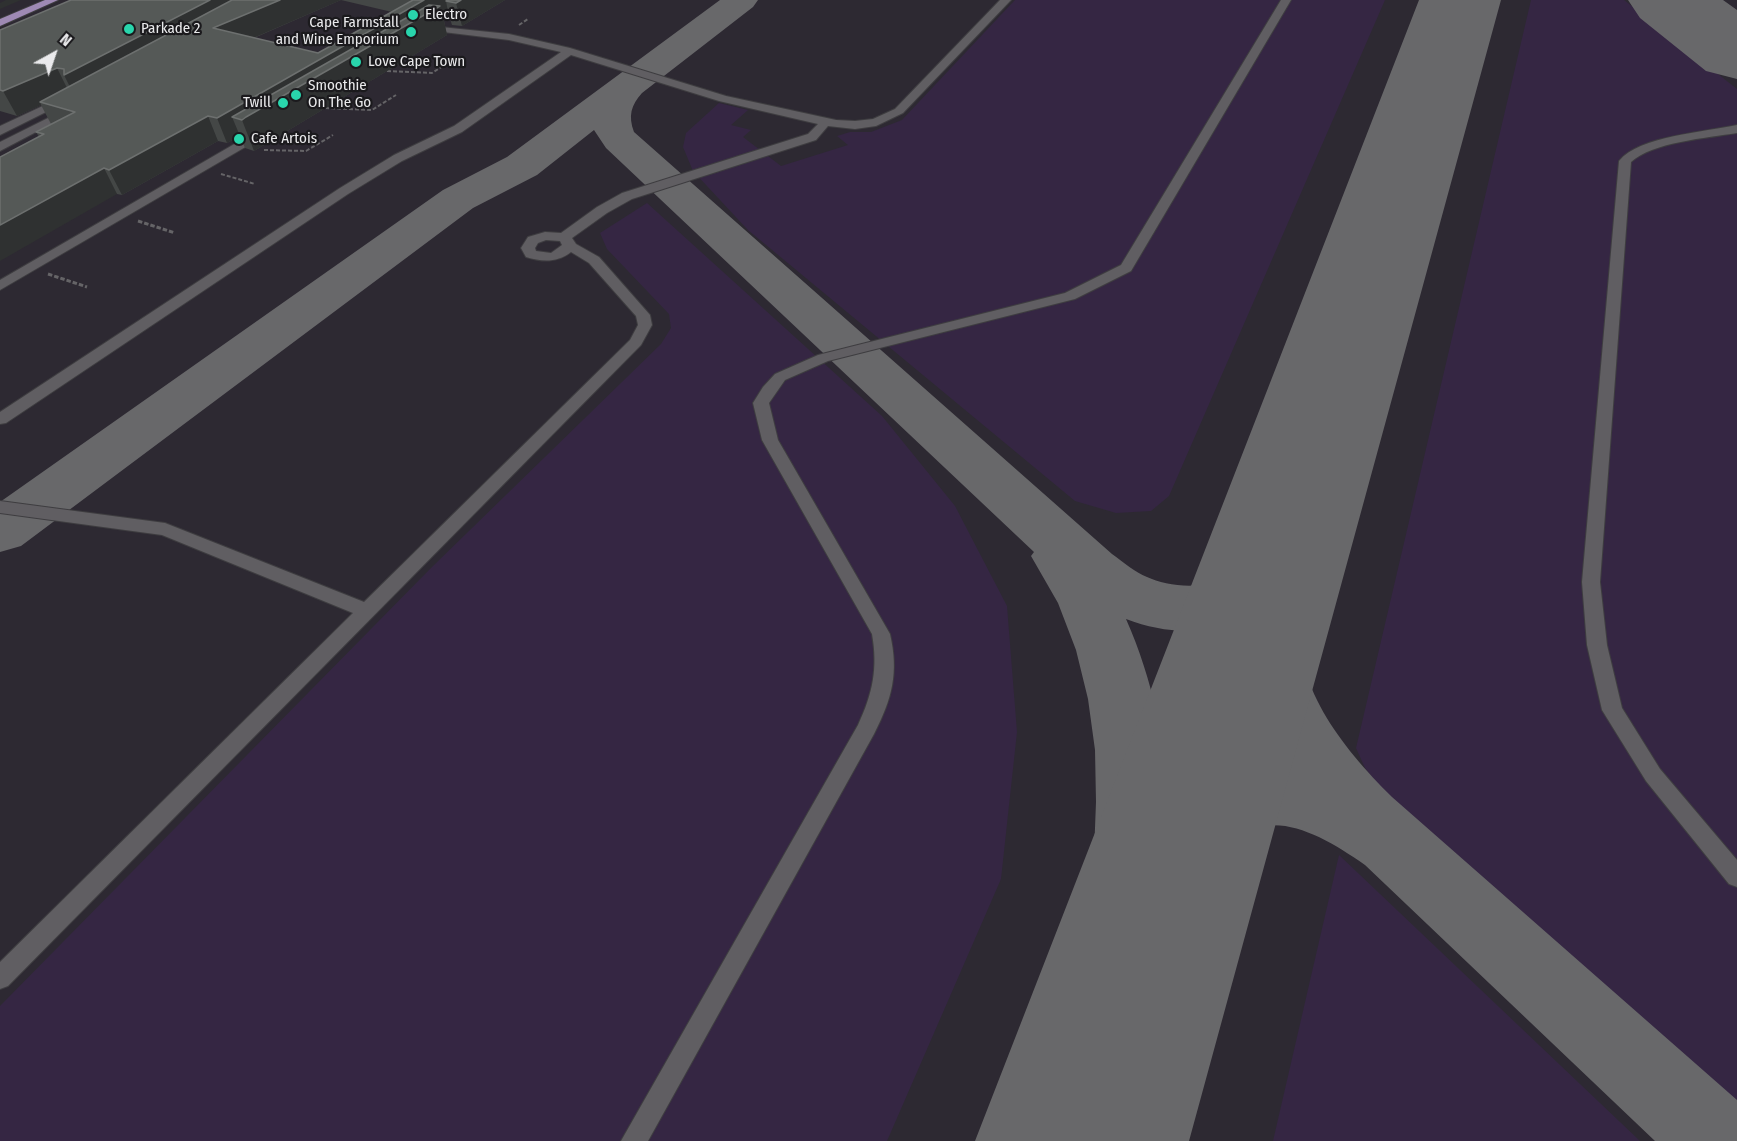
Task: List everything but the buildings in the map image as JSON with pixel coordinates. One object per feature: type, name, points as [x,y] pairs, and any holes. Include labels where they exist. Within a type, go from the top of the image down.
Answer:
[{"type":"main road","points":[[0,23],[53,0]]},
{"type":"street","points":[[509,37],[430,31],[451,18],[509,37],[570,51],[723,99],[825,122],[863,125],[894,115],[1006,0]]},
{"type":"street","points":[[634,1141],[867,728],[884,690],[888,660],[881,634],[770,440],[761,403],[768,390],[780,377],[823,357],[1070,296],[1126,268],[1286,0]]},
{"type":"street","points":[[0,419],[344,191],[398,158],[458,129],[570,51]]},
{"type":"street","points":[[0,131],[77,99],[36,129],[0,147]]},
{"type":"street","points":[[557,256],[567,242],[614,201],[812,137],[818,133],[825,122]]},
{"type":"street","points":[[0,286],[271,126]]},
{"type":"street","points":[[36,129],[55,135]]},
{"type":"street","points":[[1737,129],[1655,146],[1635,152],[1625,161],[1591,582],[1597,645],[1612,710],[1653,775],[1737,878]]},
{"type":"street","points":[[0,978],[607,373],[643,332],[645,326],[643,315],[594,260],[567,242],[545,236],[533,240],[528,248],[531,254],[557,256],[604,273]]},
{"type":"street","points":[[0,507],[165,529],[366,611]]},
{"type":"path","points":[[387,71],[432,73],[457,57]]},
{"type":"path","points":[[381,72],[390,66]]},
{"type":"path","points":[[331,102],[323,108],[372,110],[396,95]]},
{"type":"path","points":[[256,149],[306,151],[333,135]]},
{"type":"path","points":[[214,172],[255,184]]},
{"type":"path","points":[[134,220],[175,233]]},
{"type":"path","points":[[45,273],[87,287]]},
{"type":"shaded area","points":[[0,0],[1737,0],[1737,1141],[0,1141]]},
{"type":"shaded area","points":[[1015,0],[1385,0],[1169,496],[1151,511],[1116,513],[1075,501],[748,230],[693,171],[683,147],[686,133],[719,103],[748,110],[731,125],[751,130],[743,137],[781,166],[848,145],[837,136],[850,132],[871,132],[902,120]]},
{"type":"shaded area","points":[[1531,0],[1624,0],[1737,89],[1737,1101],[1383,791],[1365,768],[1356,748]]},
{"type":"shaded area","points":[[647,203],[882,416],[955,506],[1007,606],[1017,732],[1001,879],[887,1141],[0,1141],[0,1006],[431,568],[661,344],[671,328],[669,314],[607,249],[600,233]]},
{"type":"shaded area","points":[[1339,855],[1640,1141],[1273,1141]]},
{"type":"taxiway","points":[[0,531],[458,199],[522,166],[741,0]]},
{"type":"taxiway","points":[[629,85],[614,104],[612,111],[612,125],[620,140],[1091,570],[1124,593],[1155,605],[1180,609],[1215,606],[1241,597],[1256,586],[1265,575],[1292,506]]},
{"type":"taxiway","points":[[1280,549],[1266,607],[1268,650],[1275,682],[1287,713],[1303,742],[1344,795],[1391,842]]},
{"type":"taxiway","points":[[1061,556],[1088,602],[1108,650],[1121,699],[1129,750],[1132,802],[1130,854],[1119,958]]},
{"type":"taxiway","points":[[1083,1141],[1178,863],[1196,831],[1218,810],[1245,798],[1274,795],[1304,799],[1334,809],[1364,824],[1391,842]]},
{"type":"taxiway","points":[[1391,842],[1718,1141]]},
{"type":"runway","points":[[1082,1141],[1460,0]]},
{"type":"runway","points":[[1669,0],[1737,52]]},
{"type":"place","name":"Electro","points":[[413,15]]},
{"type":"place","name":"Parkade 2","points":[[129,29]]},
{"type":"place","name":"Cape Farmstall and Wine Emporium","points":[[411,32]]},
{"type":"place","name":"Love Cape Town","points":[[356,62]]},
{"type":"place","name":"Smoothie On The Go","points":[[296,95]]},
{"type":"place","name":"Twill","points":[[283,103]]},
{"type":"place","name":"Cafe Artois","points":[[239,139]]}]
